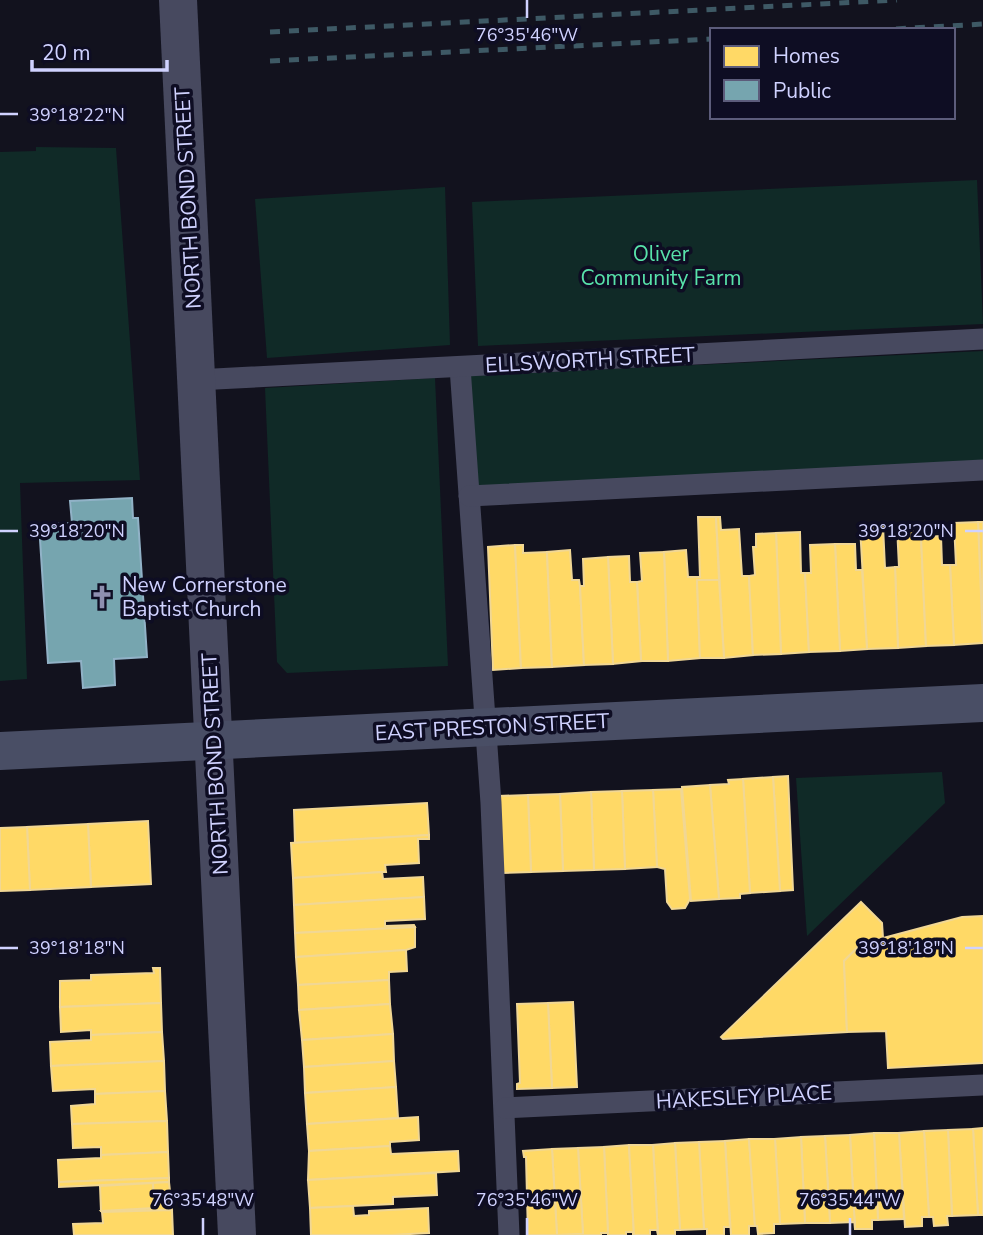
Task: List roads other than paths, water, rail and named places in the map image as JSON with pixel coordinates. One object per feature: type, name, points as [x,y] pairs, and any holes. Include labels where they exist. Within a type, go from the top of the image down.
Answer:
[{"type":"main road","name":"EAST PRESTON STREET","points":[[0,751],[983,703]]},
{"type":"street","name":"NORTH BOND STREET","points":[[178,0],[237,1235]]},
{"type":"lane","name":"ELLSWORTH STREET","points":[[196,380],[983,339]]},
{"type":"lane","points":[[460,367],[491,803],[509,1235]]},
{"type":"lane","points":[[469,496],[983,470]]},
{"type":"lane","name":"HAKESLEY PLACE","points":[[505,1108],[983,1085]]},
{"type":"railway","points":[[270,32],[897,0]]},
{"type":"railway","points":[[912,28],[983,24]]},
{"type":"railway","points":[[270,61],[710,39]]},
{"type":"place","name":"New Cornerstone Baptist Church","points":[[102,597]]},
{"type":"park label","name":"Oliver Community Farm","points":[[661,266]]}]
